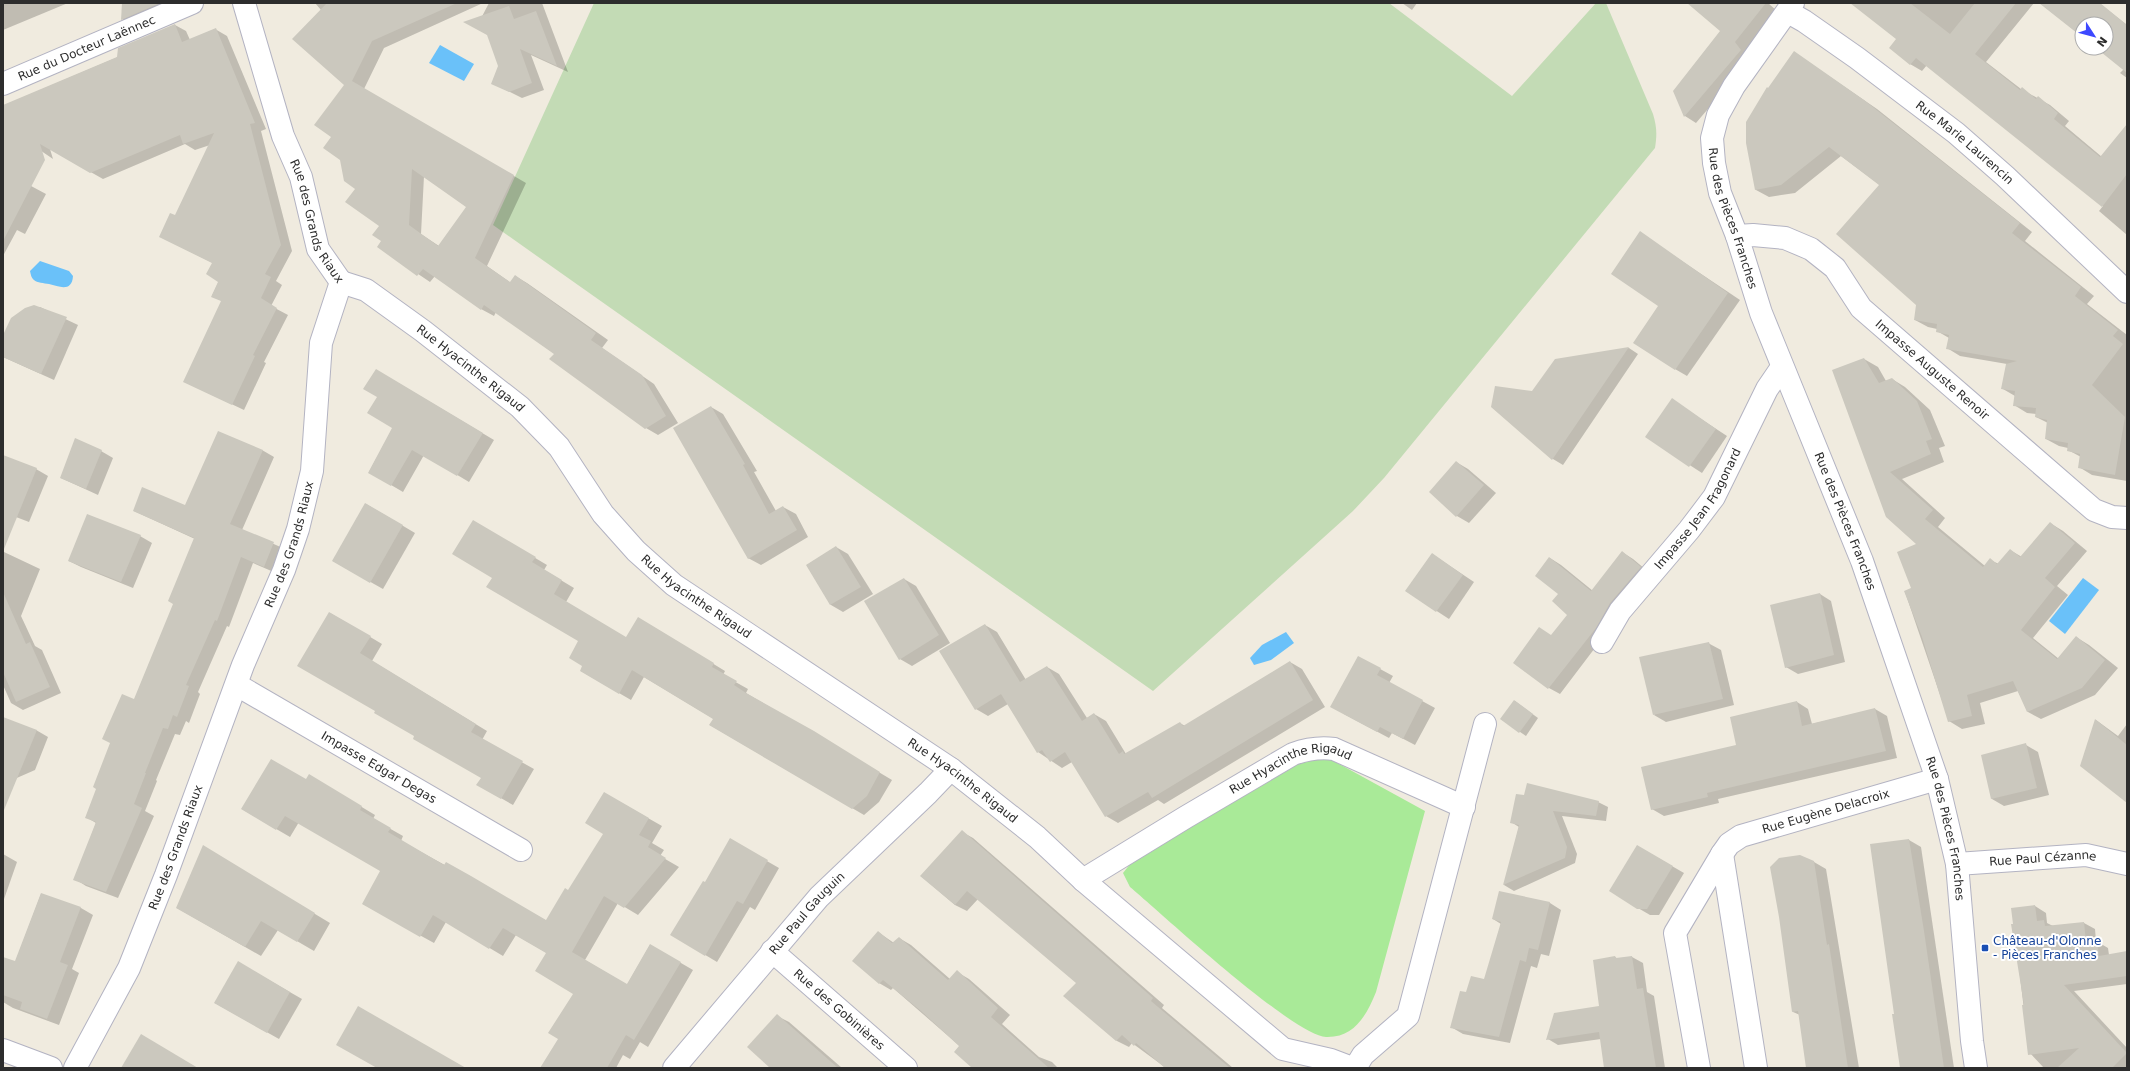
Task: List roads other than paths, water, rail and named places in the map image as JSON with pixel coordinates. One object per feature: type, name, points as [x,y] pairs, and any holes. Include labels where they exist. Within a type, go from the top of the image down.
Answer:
[{"type":"street","name":"Rue du Docteur Laënnec","points":[[3,84],[192,3]]},
{"type":"street","name":"Rue des Grands Riaux","points":[[75,1068],[130,968],[244,665],[284,570],[298,529],[312,471],[321,343],[341,282],[318,249],[301,178],[283,136],[244,3]]},
{"type":"street","name":"Rue des Pièces Franches","points":[[1790,8],[1734,86],[1718,114],[1712,138],[1714,163],[1720,193],[1737,236],[1761,313],[1862,562],[1937,779],[1957,864],[1972,1041],[1976,1068]]},
{"type":"street","name":"Rue Marie Laurencin","points":[[1790,8],[1804,21],[1857,58],[1956,134],[2005,176],[2127,292]]},
{"type":"street","name":"Impasse Auguste Renoir","points":[[1737,236],[1753,235],[1785,238],[1811,250],[1835,268],[1861,308],[2094,510],[2112,517],[2127,518]]},
{"type":"street","name":"Rue Hyacinthe Rigaud","points":[[341,282],[366,290],[423,331],[520,407],[559,447],[603,514],[636,551],[674,585],[951,769],[1037,837],[1083,880],[1283,1048],[1331,1060],[1352,1068]]},
{"type":"street","name":"Impasse Jean Fragonard","points":[[1602,642],[1620,611],[1690,530],[1714,497],[1767,389],[1782,367]]},
{"type":"street","name":"Impasse Edgar Degas","points":[[237,685],[520,850]]},
{"type":"street","points":[[1356,1068],[1363,1055],[1408,1016],[1485,724]]},
{"type":"street","name":"Rue Hyacinthe Rigaud","points":[[1083,880],[1186,816],[1292,754],[1306,749],[1320,747],[1334,749],[1464,807]]},
{"type":"street","name":"Rue Paul Gauguin","points":[[674,1068],[772,951],[837,878],[928,793],[951,769]]},
{"type":"street","name":"Rue Eugène Delacroix","points":[[1699,1068],[1676,933],[1722,854],[1730,844],[1741,836],[1937,779]]},
{"type":"street","points":[[1722,854],[1756,1068]]},
{"type":"street","name":"Rue Paul Cézanne","points":[[1957,864],[2086,855],[2127,864]]},
{"type":"street","name":"Rue des Gobinières","points":[[772,951],[906,1068]]},
{"type":"street","points":[[3,1050],[51,1068]]},
{"type":"water","points":[[440,45],[474,64],[464,81],[429,63]]},
{"type":"water","points":[[40,261],[69,271],[73,276],[70,284],[65,287],[61,287],[35,281],[30,271]]},
{"type":"water","points":[[2083,578],[2099,590],[2065,634],[2049,621]]},
{"type":"water","points":[[1286,632],[1294,643],[1271,660],[1254,665],[1250,658],[1262,645]]},
{"type":"place","name":"Château-d'Olonne - Pièces Franches","points":[[1985,948]]}]
